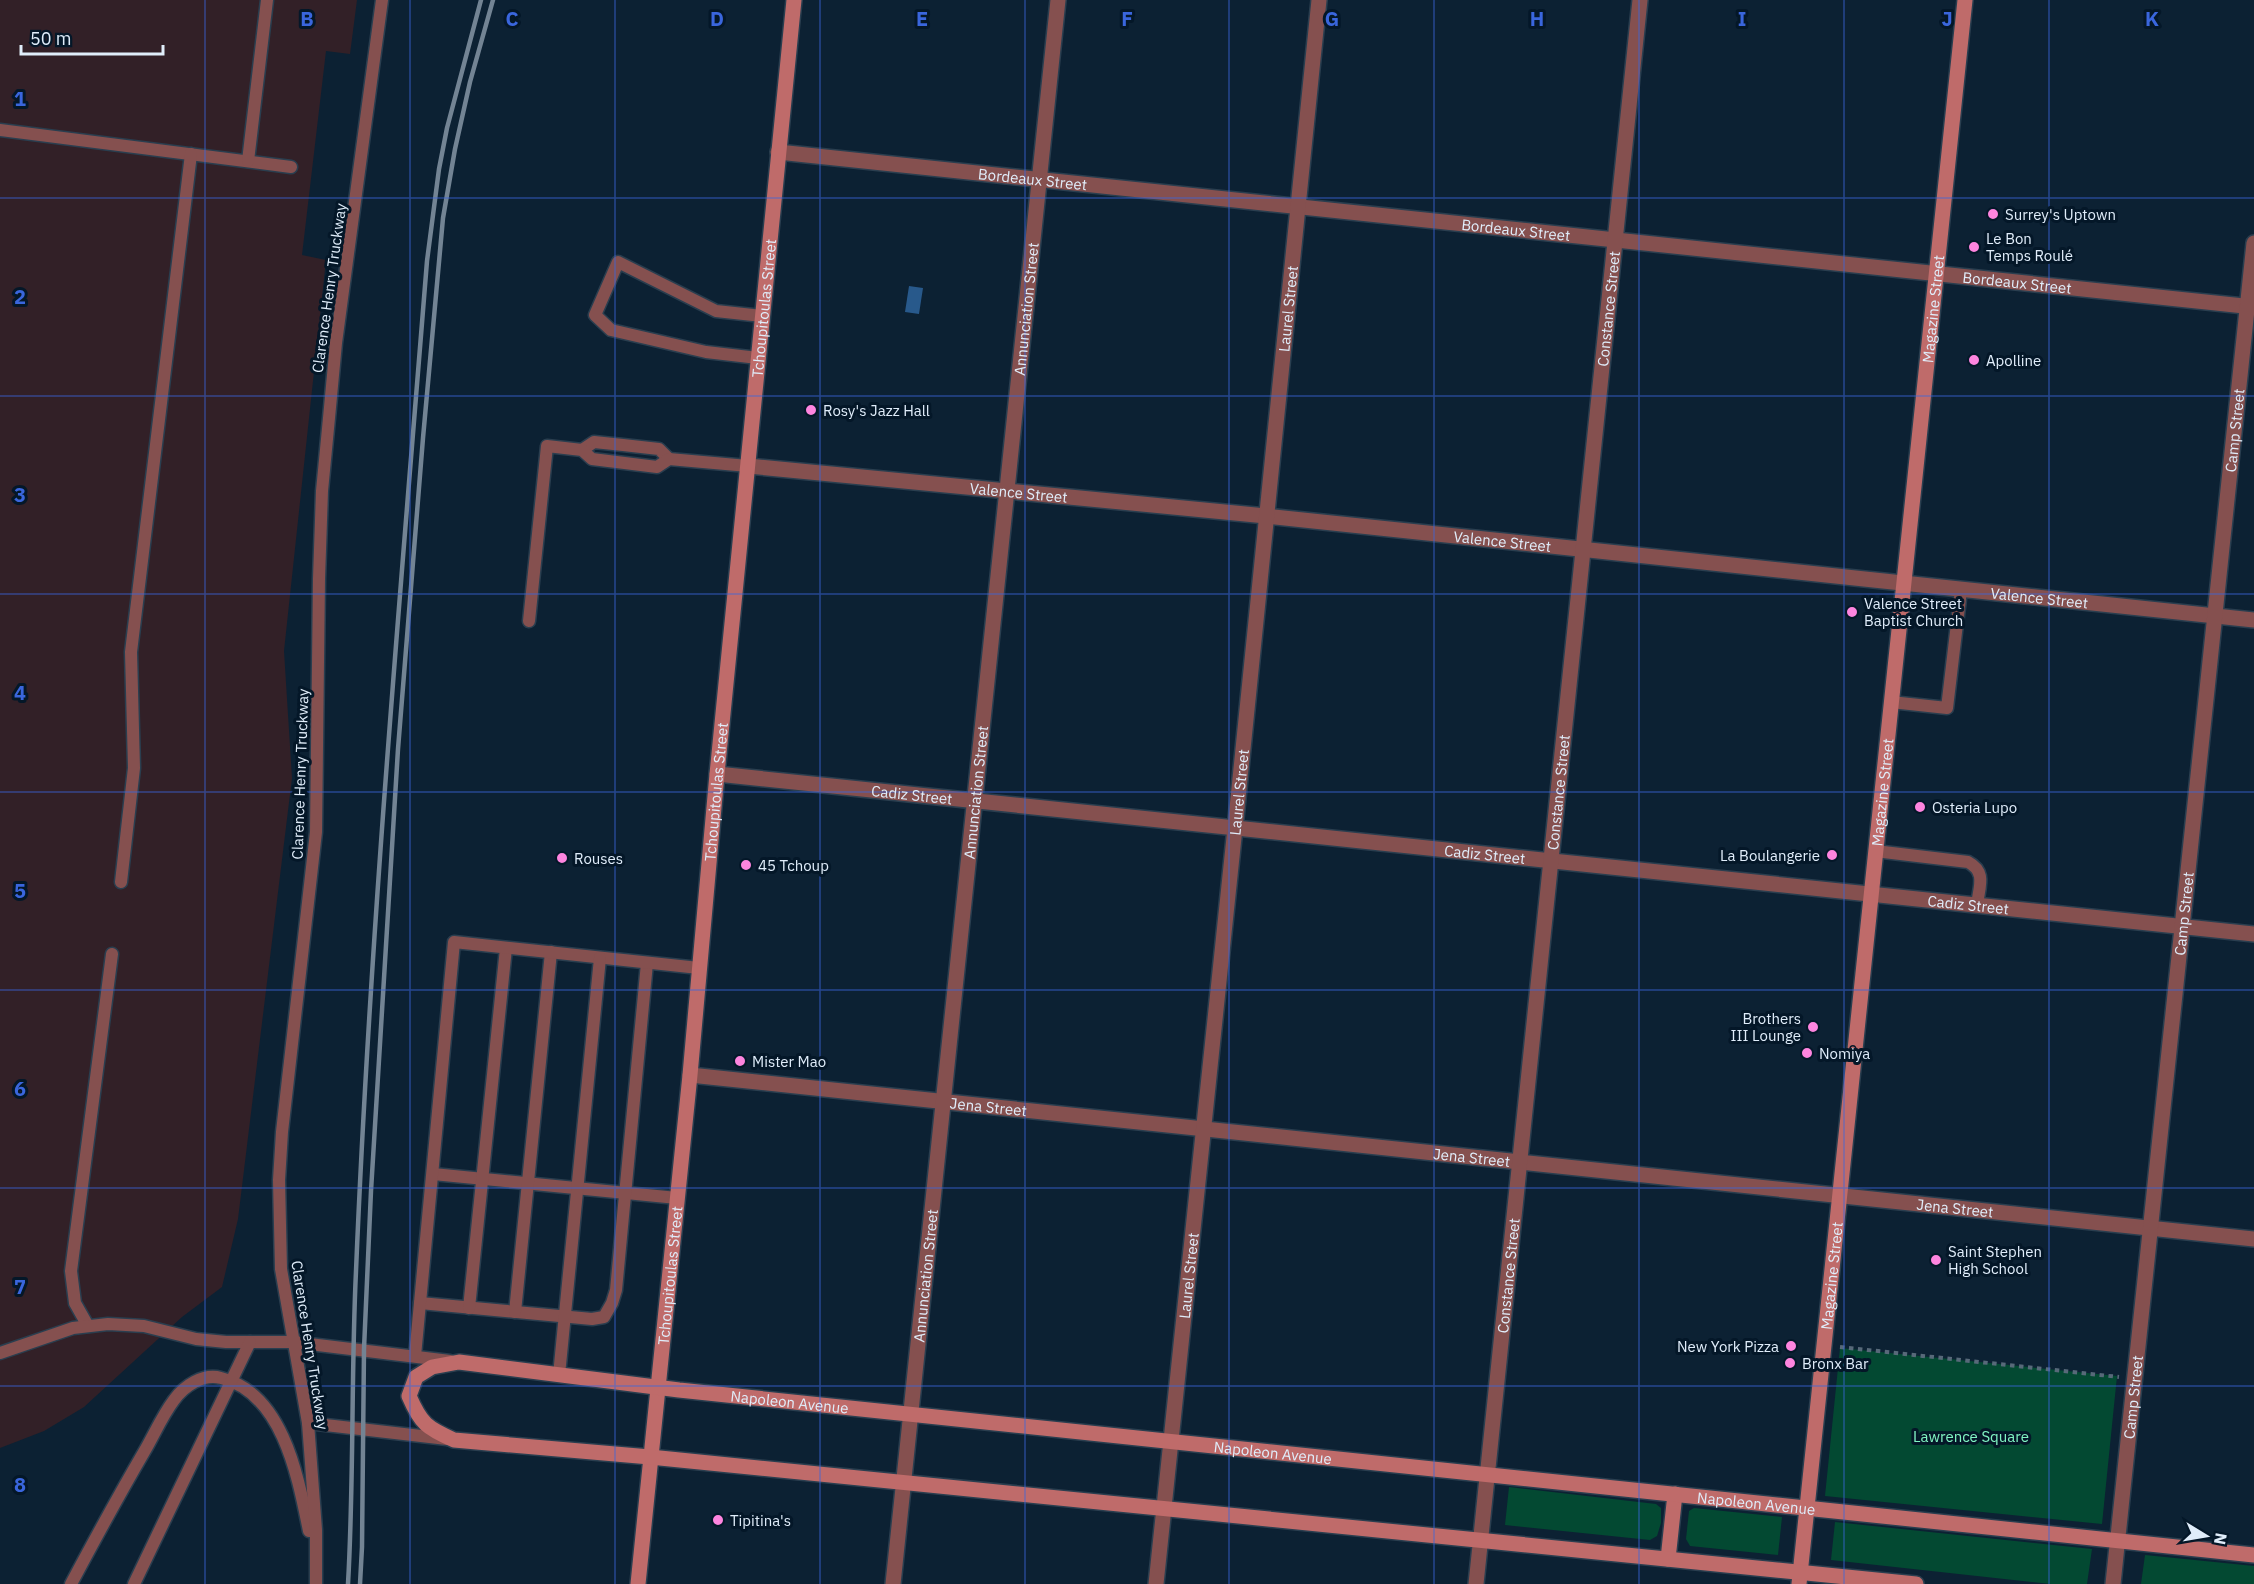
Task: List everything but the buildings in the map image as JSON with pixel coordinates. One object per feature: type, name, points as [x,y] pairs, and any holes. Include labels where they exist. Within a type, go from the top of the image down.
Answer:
[{"type":"street","name":"Tchoupitoulas Street","points":[[638,1584],[690,1075],[717,774],[794,0]]},
{"type":"street","name":"Annunciation Street","points":[[893,1584],[1058,0]]},
{"type":"street","name":"Laurel Street","points":[[1156,1584],[1318,0]]},
{"type":"street","name":"Constance Street","points":[[1476,1584],[1640,0]]},
{"type":"street","name":"Magazine Street","points":[[1799,1578],[1965,0]]},
{"type":"street","name":"Bordeaux Street","points":[[778,152],[2251,306]]},
{"type":"street","name":"Camp Street","points":[[2113,1584],[2215,616],[2251,306],[2254,243]]},
{"type":"street","name":"Valence Street","points":[[748,466],[1266,516],[2254,620]]},
{"type":"street","name":"Cadiz Street","points":[[717,774],[2254,934]]},
{"type":"street","name":"Jena Street","points":[[690,1075],[2254,1239]]},
{"type":"street","name":"Napoleon Avenue","points":[[459,1362],[659,1387],[910,1414],[2254,1555]]},
{"type":"street","points":[[459,1362],[432,1367],[416,1377],[409,1395],[415,1410],[428,1428],[454,1440],[650,1457],[1668,1559],[1799,1578],[1916,1584]]},
{"type":"street","points":[[1668,1559],[1676,1494]]},
{"type":"lane","points":[[248,161],[267,0]]},
{"type":"lane","name":"Clarence Henry Truckway","points":[[316,1584],[308,1423],[282,1269],[279,1180],[282,1132],[316,832],[322,490],[336,343],[382,0]]},
{"type":"lane","points":[[0,130],[291,167]]},
{"type":"lane","points":[[121,882],[134,768],[131,652],[191,154]]},
{"type":"lane","points":[[758,358],[706,352],[612,330],[595,315],[618,262],[716,311],[762,316]]},
{"type":"lane","points":[[582,450],[594,442],[623,445],[659,449],[669,459]]},
{"type":"lane","points":[[529,621],[547,446],[582,450],[592,459],[634,464],[657,466],[669,459],[748,466]]},
{"type":"lane","points":[[1891,702],[1947,708],[1961,590]]},
{"type":"lane","points":[[1875,851],[1968,862],[1977,867],[1981,875],[1977,905]]},
{"type":"lane","points":[[415,1356],[454,942],[699,968]]},
{"type":"lane","points":[[469,1308],[506,948]]},
{"type":"lane","points":[[514,1312],[551,952]]},
{"type":"lane","points":[[88,1326],[75,1303],[71,1271],[112,954]]},
{"type":"lane","points":[[559,1375],[600,958]]},
{"type":"lane","points":[[420,1303],[592,1319],[604,1317],[616,1290],[647,963]]},
{"type":"lane","points":[[433,1174],[677,1197]]},
{"type":"lane","name":"Napoleon Avenue","points":[[0,1353],[73,1328],[127,1324],[196,1339],[226,1342],[293,1342],[459,1362]]},
{"type":"lane","points":[[134,1584],[250,1342]]},
{"type":"lane","points":[[71,1584],[174,1400],[201,1378],[213,1376],[231,1381],[255,1395],[274,1418],[295,1473],[316,1562]]},
{"type":"lane","points":[[308,1423],[454,1440]]},
{"type":"path","points":[[1823,1345],[2134,1378]]},
{"type":"shaded area","points":[[0,0],[357,0],[350,54],[326,51],[302,255],[326,260],[284,651],[292,778],[238,1219],[222,1287],[182,1317],[84,1407],[44,1431],[0,1448]]},
{"type":"green space","name":"Lawrence Square","points":[[1840,1348],[2117,1376],[2102,1524],[1825,1496]]},
{"type":"green space","points":[[1509,1487],[1656,1504],[1661,1508],[1661,1523],[1657,1536],[1650,1540],[1505,1525]]},
{"type":"green space","points":[[1694,1508],[1782,1517],[1778,1555],[1690,1546],[1686,1539],[1689,1511]]},
{"type":"green space","points":[[1835,1522],[2092,1549],[2087,1584],[2051,1584],[1831,1560]]},
{"type":"green space","points":[[2145,1555],[2254,1566],[2254,1584],[2141,1584]]},
{"type":"water","points":[[909,286],[923,288],[919,314],[905,312]]},
{"type":"railway","points":[[348,1584],[354,1310],[369,1018],[427,261],[439,169],[447,128],[481,0]]},
{"type":"railway","points":[[360,1584],[364,1349],[371,1191],[398,749],[423,438],[443,218],[470,82],[493,0]]},
{"type":"place","name":"Surrey's Uptown","points":[[1993,214]]},
{"type":"place","name":"Le Bon Temps Roulé","points":[[1974,247]]},
{"type":"place","name":"Apolline","points":[[1974,360]]},
{"type":"place","name":"Rosy's Jazz Hall","points":[[811,410]]},
{"type":"place","name":"Valence Street Baptist Church","points":[[1852,612]]},
{"type":"place","name":"Osteria Lupo","points":[[1920,807]]},
{"type":"place","name":"La Boulangerie","points":[[1832,855]]},
{"type":"place","name":"Rouses","points":[[562,858]]},
{"type":"place","name":"45 Tchoup","points":[[746,865]]},
{"type":"place","name":"Brothers III Lounge","points":[[1813,1027]]},
{"type":"place","name":"Nomiya","points":[[1807,1053]]},
{"type":"place","name":"Mister Mao","points":[[740,1061]]},
{"type":"place","name":"Saint Stephen High School","points":[[1936,1260]]},
{"type":"place","name":"New York Pizza","points":[[1791,1346]]},
{"type":"place","name":"Bronx Bar","points":[[1790,1363]]},
{"type":"place","name":"Tipitina's","points":[[718,1520]]}]
